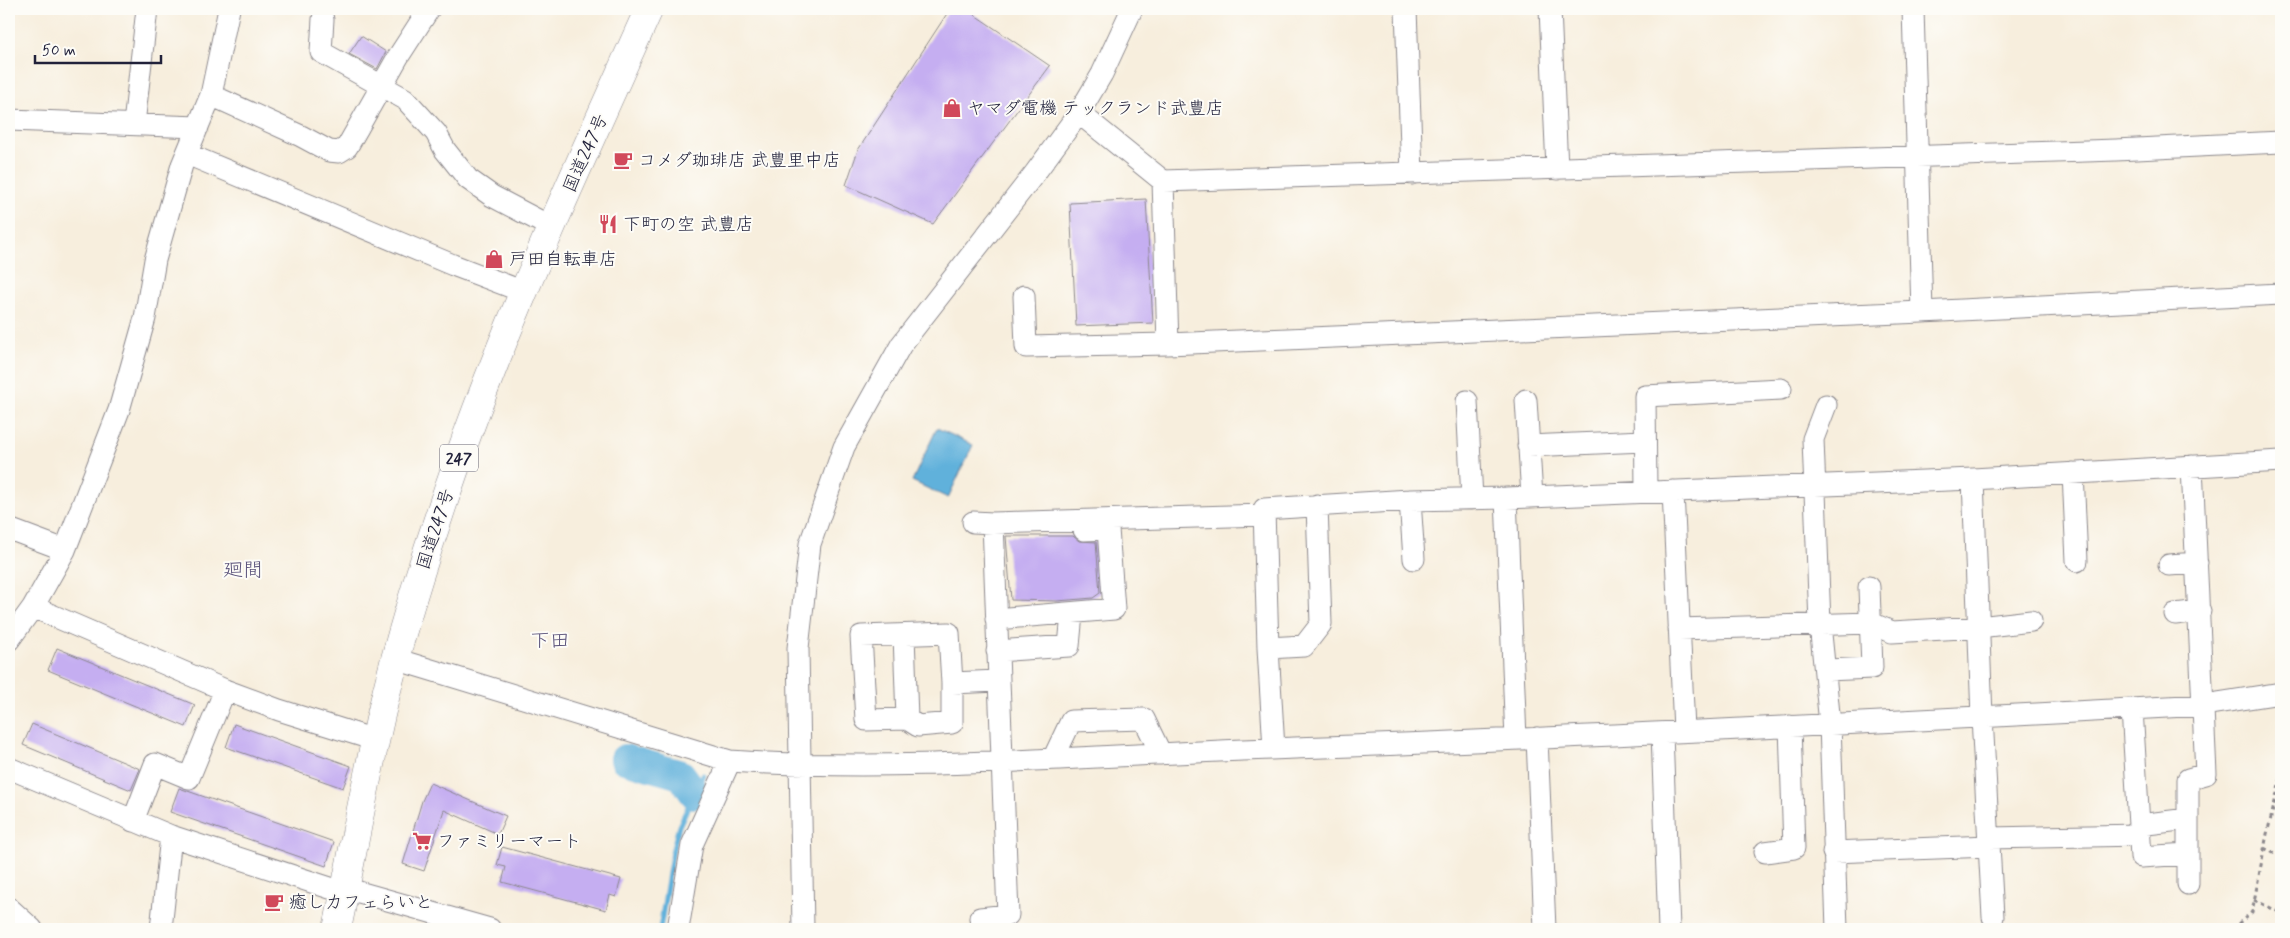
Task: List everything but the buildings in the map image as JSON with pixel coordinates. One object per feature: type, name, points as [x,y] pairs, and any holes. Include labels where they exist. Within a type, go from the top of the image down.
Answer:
[{"type":"highway","name":"国道247号","points":[[337,929],[375,740],[395,660],[438,516],[488,378],[552,227],[649,9]]},
{"type":"street","points":[[134,124],[147,9]]},
{"type":"street","points":[[9,640],[33,606],[65,550],[119,410],[146,318],[155,260],[187,154],[211,95],[229,9]]},
{"type":"street","points":[[211,95],[301,136],[329,151],[339,152],[347,147],[381,86],[429,9]]},
{"type":"street","points":[[803,929],[798,648],[810,544],[844,447],[901,346],[1029,181],[1079,113],[1102,74],[1132,9]]},
{"type":"street","points":[[1406,9],[1412,174]]},
{"type":"street","points":[[1550,9],[1557,169]]},
{"type":"street","points":[[1913,9],[1922,312]]},
{"type":"street","points":[[323,19],[321,52],[405,99],[436,133],[445,150],[468,179],[492,196],[552,227]]},
{"type":"street","points":[[1079,113],[1163,181],[1918,157],[2281,142]]},
{"type":"street","points":[[9,120],[198,127]]},
{"type":"street","points":[[187,154],[453,265],[524,292]]},
{"type":"street","points":[[1163,181],[1168,344]]},
{"type":"street","points":[[1024,296],[1026,347],[1168,344],[1922,312],[2281,294]]},
{"type":"street","points":[[1646,491],[1645,396],[1781,389]]},
{"type":"street","points":[[1526,400],[1532,497]]},
{"type":"street","points":[[1467,402],[1472,499]]},
{"type":"street","points":[[1826,405],[1813,439],[1820,624],[1827,670],[1830,724],[1837,929]]},
{"type":"street","points":[[1528,446],[1644,441]]},
{"type":"street","points":[[1274,749],[1268,648],[1264,509],[1317,504],[1410,500],[1506,498],[1973,479],[2281,461]]},
{"type":"street","points":[[2188,884],[2188,778],[2206,774],[2192,466]]},
{"type":"street","points":[[2073,473],[2077,561]]},
{"type":"street","points":[[1973,479],[1982,718],[1993,917]]},
{"type":"street","points":[[1673,490],[1684,730]]},
{"type":"street","points":[[1506,498],[1526,739],[1545,929]]},
{"type":"street","points":[[1410,500],[1414,560]]},
{"type":"street","points":[[1268,648],[1304,646],[1321,624],[1317,504]]},
{"type":"street","points":[[992,526],[1264,515]]},
{"type":"street","points":[[992,526],[1108,529],[1114,609],[996,619]]},
{"type":"street","points":[[980,918],[1008,915],[992,526]]},
{"type":"street","points":[[9,529],[65,550]]},
{"type":"street","points":[[2169,565],[2197,562]]},
{"type":"street","points":[[1827,670],[1872,668],[1869,587]]},
{"type":"street","points":[[33,606],[225,690],[279,710],[375,740]]},
{"type":"street","points":[[2175,614],[2200,611]]},
{"type":"street","points":[[997,651],[1069,646],[1072,614]]},
{"type":"street","points":[[1679,629],[1870,623],[1892,632],[1979,627],[2031,620]]},
{"type":"street","points":[[950,633],[952,723],[918,726],[907,719],[866,720],[862,636],[904,634],[950,633]]},
{"type":"street","points":[[904,634],[907,719]]},
{"type":"street","points":[[395,660],[730,761],[897,765],[1982,718],[2204,705],[2281,693]]},
{"type":"street","points":[[952,683],[998,681]]},
{"type":"street","points":[[133,820],[155,764],[189,778],[225,690]]},
{"type":"street","points":[[2132,709],[2140,857],[2188,854]]},
{"type":"street","points":[[1053,759],[1071,720],[1144,719],[1162,754]]},
{"type":"street","points":[[1765,852],[1794,848],[1790,726]]},
{"type":"street","points":[[1662,733],[1670,929]]},
{"type":"street","points":[[678,929],[692,845],[730,761]]},
{"type":"street","points":[[9,768],[171,836],[330,888],[359,892],[490,929]]},
{"type":"street","points":[[1833,852],[2140,830],[2188,819]]},
{"type":"street","points":[[161,929],[171,836]]},
{"type":"street","points":[[9,908],[32,929]]},
{"type":"path","points":[[2232,929],[2252,912],[2264,848],[2281,777]]},
{"type":"path","points":[[2264,848],[2281,857]]},
{"type":"path","points":[[2254,900],[2281,913]]},
{"type":"water","points":[[937,428],[973,445],[948,498],[912,481]]},
{"type":"waterway","points":[[625,759],[681,775],[695,794]]},
{"type":"waterway","points":[[660,929],[673,849],[679,826],[703,775]]},
{"type":"place","name":"ヤマダ電機 テックランド武豊店","points":[[952,108]]},
{"type":"place","name":"コメダ珈琲店 武豊里中店","points":[[623,160]]},
{"type":"place","name":"下町の空 武豊店","points":[[608,224]]},
{"type":"place","name":"戸田自転車店","points":[[494,259]]},
{"type":"place","name":"ファミリーマート","points":[[422,841]]},
{"type":"place","name":"癒しカフェらいと","points":[[274,902]]},
{"type":"district","name":"廻間","points":[[243,569]]},
{"type":"district","name":"下田","points":[[550,640]]}]
